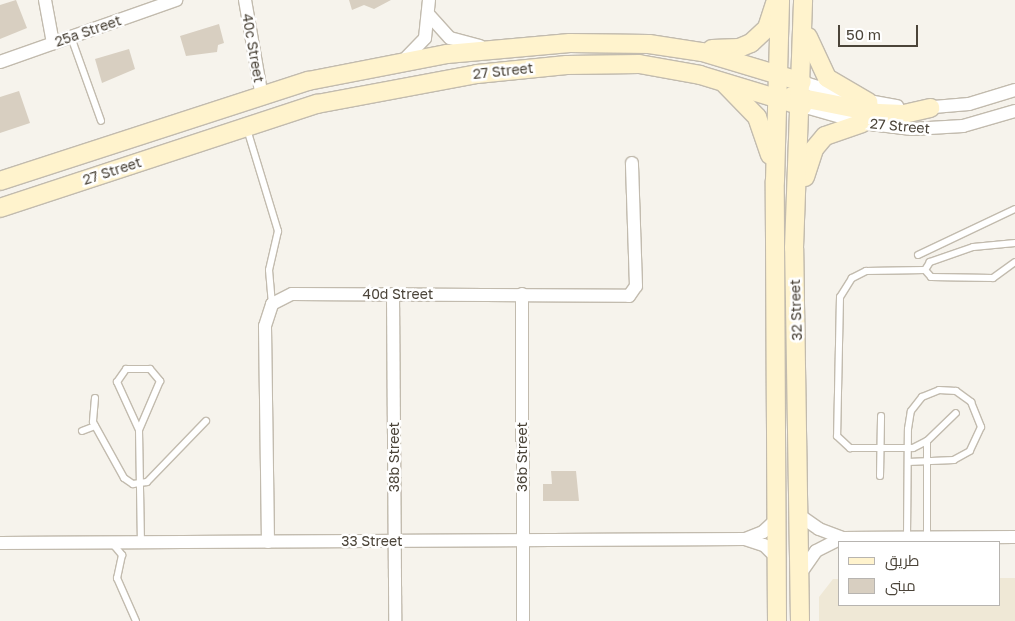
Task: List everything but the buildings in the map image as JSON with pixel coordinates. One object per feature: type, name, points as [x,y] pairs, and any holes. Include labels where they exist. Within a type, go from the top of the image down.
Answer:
[{"type":"street","points":[[45,0],[53,43]]},
{"type":"street","name":"25a Street","points":[[0,62],[176,0]]},
{"type":"street","name":"40c Street","points":[[245,0],[262,96]]},
{"type":"street","points":[[404,60],[422,44],[429,15],[428,0]]},
{"type":"street","points":[[676,47],[728,49],[750,43],[767,28],[776,0]]},
{"type":"street","name":"32 Street","points":[[780,0],[791,91],[797,204],[794,248],[800,621]]},
{"type":"street","points":[[789,0],[791,91],[787,184],[794,248]]},
{"type":"street","name":"32 Street","points":[[777,621],[775,181],[803,19],[803,0]]},
{"type":"street","points":[[429,15],[450,38],[490,48]]},
{"type":"street","points":[[803,19],[822,71],[835,86],[868,102]]},
{"type":"street","name":"27 Street","points":[[0,181],[262,96],[404,60],[490,48],[610,42],[676,47],[791,91],[862,123],[938,129],[1015,111]]},
{"type":"street","points":[[639,64],[687,62],[878,113],[904,114],[930,108]]},
{"type":"street","name":"27 Street","points":[[0,208],[318,104],[424,81],[567,65],[639,64],[723,82],[868,102],[930,108],[969,104],[1015,90]]},
{"type":"street","points":[[723,82],[749,107],[765,132],[775,181]]},
{"type":"street","points":[[797,204],[818,143],[834,130],[862,123]]},
{"type":"street","name":"40d Street","points":[[272,304],[292,294],[625,296],[634,292],[632,163]]},
{"type":"street","name":"38b Street","points":[[393,294],[395,621]]},
{"type":"street","name":"36b Street","points":[[522,294],[523,621]]},
{"type":"street","points":[[268,542],[265,326],[272,304]]},
{"type":"street","points":[[799,515],[819,529],[842,538],[1015,537]]},
{"type":"street","name":"33 Street","points":[[744,539],[763,532],[778,518]]},
{"type":"street","points":[[800,574],[816,551],[842,538]]},
{"type":"street","name":"33 Street","points":[[0,543],[744,539],[764,545],[778,559]]},
{"type":"lane","points":[[71,37],[102,121]]},
{"type":"lane","points":[[246,126],[278,231],[269,270],[272,304]]},
{"type":"lane","points":[[918,255],[1015,209]]},
{"type":"lane","points":[[925,270],[930,262],[973,247],[1015,243]]},
{"type":"lane","points":[[956,413],[927,441],[908,449],[850,448],[837,436],[838,302],[859,274],[925,270],[931,276],[993,278],[1015,262]]},
{"type":"lane","points":[[139,430],[160,385],[159,377],[150,369],[126,369],[117,382],[139,430],[141,542]]},
{"type":"lane","points":[[907,538],[908,420],[922,397],[939,390],[965,395],[980,418],[976,444],[954,460],[908,462]]},
{"type":"lane","points":[[95,398],[95,426],[124,478],[140,485]]},
{"type":"lane","points":[[880,476],[881,416]]},
{"type":"lane","points":[[140,485],[206,421]]},
{"type":"lane","points":[[82,431],[95,426]]},
{"type":"lane","points":[[927,441],[927,537]]},
{"type":"lane","points":[[111,542],[122,555],[117,578],[136,621]]},
{"type":"shaded area","points":[[1000,578],[1015,578],[1015,621],[819,621],[819,597],[833,579],[838,579],[838,606],[1000,606]]}]
